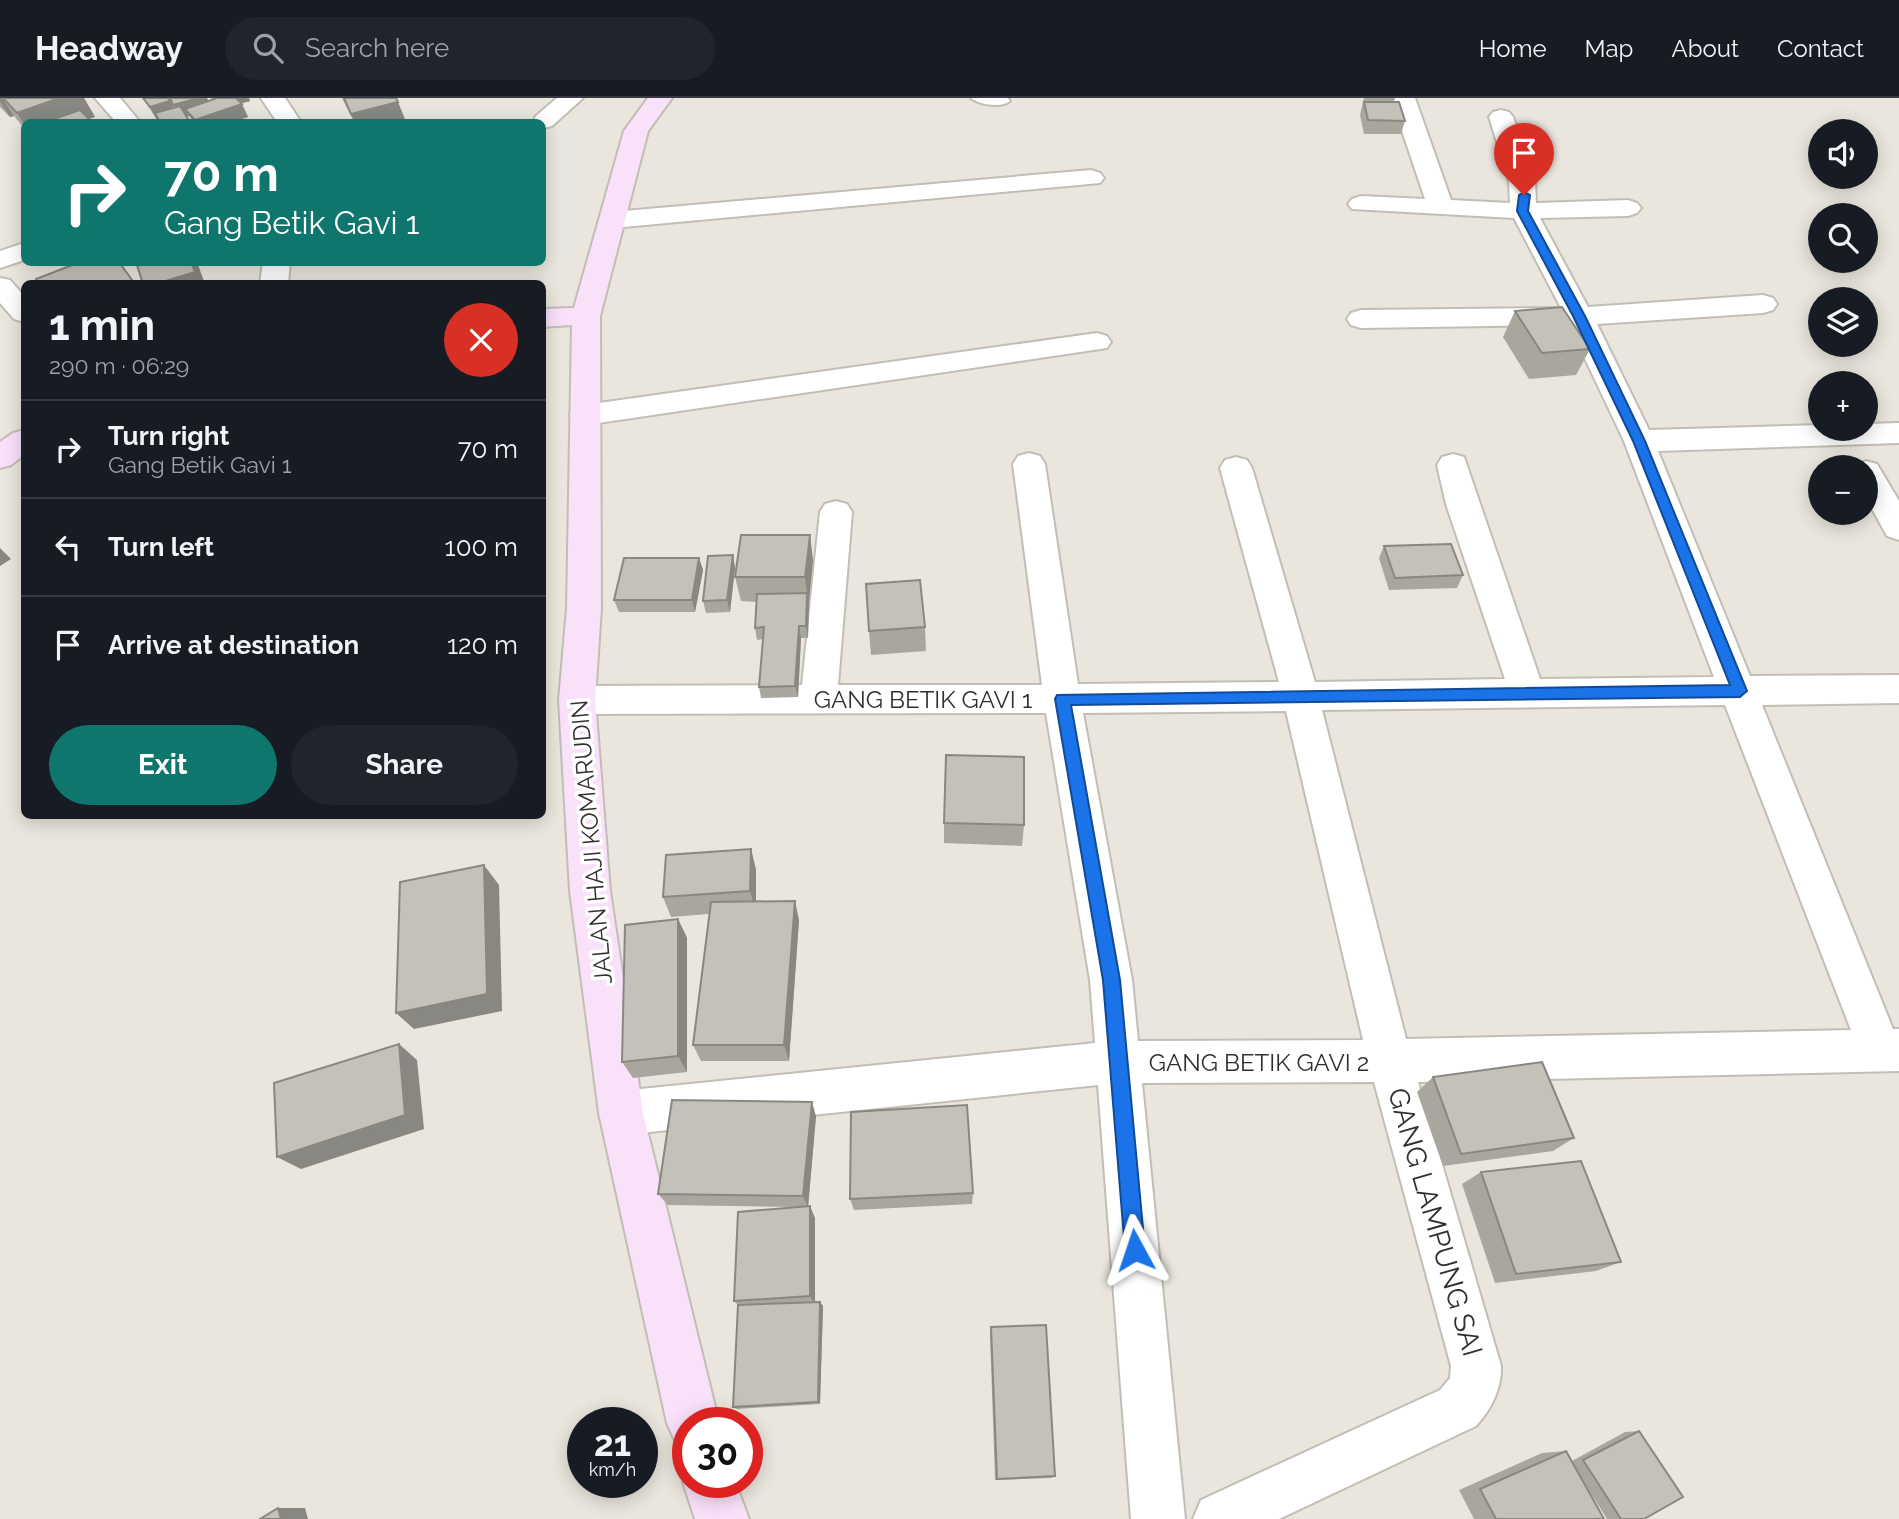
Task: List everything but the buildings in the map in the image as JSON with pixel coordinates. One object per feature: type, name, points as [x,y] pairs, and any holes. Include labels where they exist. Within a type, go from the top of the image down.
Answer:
[{"type":"street","points":[[116,109],[141,98]]},
{"type":"street","points":[[273,98],[287,119]]},
{"type":"street","points":[[546,119],[571,98]]},
{"type":"street","name":"JALAN HAJI KOMARUDIN","points":[[660,98],[635,131],[586,316],[584,608],[576,700],[590,891],[621,1113],[689,1407]]},
{"type":"street","points":[[1403,98],[1428,176],[1442,208]]},
{"type":"street","points":[[1501,117],[1522,181],[1523,211],[1579,316],[1639,441],[1889,1050]]},
{"type":"street","points":[[613,220],[1091,178]]},
{"type":"street","points":[[1362,204],[1523,211],[1628,208]]},
{"type":"street","points":[[0,260],[21,252]]},
{"type":"street","points":[[0,286],[21,310]]},
{"type":"street","points":[[1361,318],[1579,316],[1763,304]]},
{"type":"street","points":[[546,318],[586,316]]},
{"type":"street","points":[[585,415],[1097,342]]},
{"type":"street","points":[[1878,434],[1899,433]]},
{"type":"street","points":[[1639,441],[1808,436]]},
{"type":"street","points":[[0,457],[21,442]]},
{"type":"street","points":[[1029,464],[1062,699],[1111,980],[1157,1519]]},
{"type":"street","points":[[1453,465],[1462,504],[1528,695]]},
{"type":"street","points":[[1236,468],[1301,697],[1390,1061]]},
{"type":"street","points":[[1878,492],[1899,528]]},
{"type":"street","points":[[819,699],[836,512]]},
{"type":"street","name":"GANG BETIK GAVI 1","points":[[576,700],[1062,699],[1899,689]]},
{"type":"street","name":"GANG BETIK GAVI 2","points":[[621,1113],[1119,1062],[1390,1061],[1889,1050]]},
{"type":"street","name":"GANG LAMPUNG SAI","points":[[1220,1519],[1458,1408],[1471,1394],[1477,1381],[1476,1366],[1390,1061]]},
{"type":"street","points":[[715,1498],[722,1519]]},
{"type":"lane","points":[[978,98],[1003,101]]},
{"type":"route","points":[[1135,1250],[1111,980],[1062,699],[1740,691],[1639,441],[1579,316],[1523,211],[1524,195]]}]
